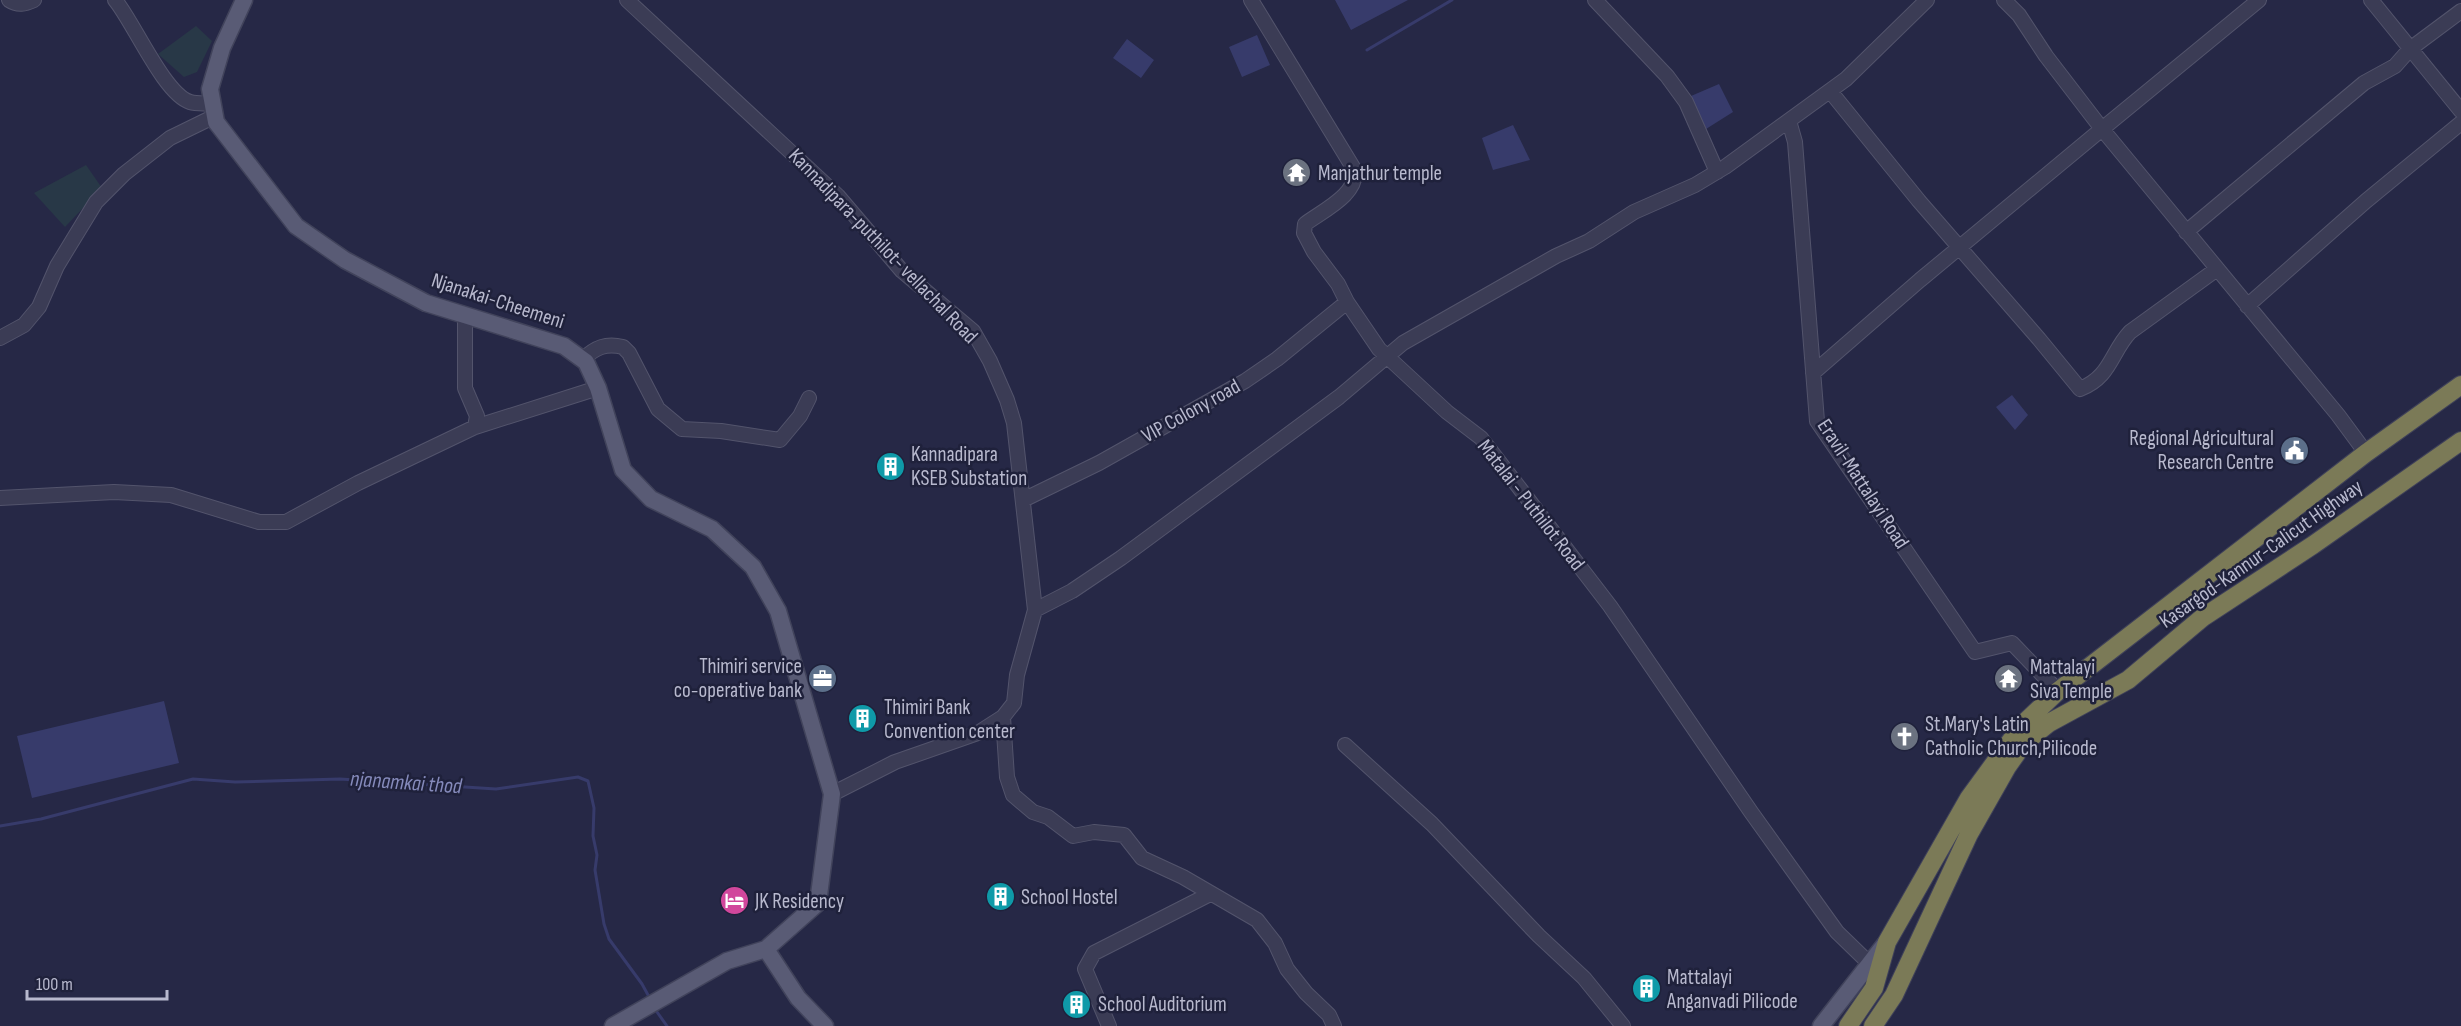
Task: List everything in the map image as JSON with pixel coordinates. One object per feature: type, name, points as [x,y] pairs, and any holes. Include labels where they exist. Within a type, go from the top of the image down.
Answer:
[{"type":"highway","name":"Kasargod-Kannur-Calicut Highway","points":[[1848,1026],[1874,988],[1887,942],[1970,798],[2023,724],[2058,691],[2366,453],[2461,385]]},
{"type":"highway","name":"Kasargod-Kannur-Calicut Highway","points":[[1873,1026],[1894,995],[1969,834],[2007,767],[2024,743],[2049,723],[2128,680],[2202,618],[2313,545],[2461,441]]},
{"type":"main road","points":[[214,110],[210,89],[222,48],[244,0]]},
{"type":"main road","name":"Njanakai-Cheemeni","points":[[214,110],[216,122],[297,226],[345,260],[426,303],[564,346],[583,359]]},
{"type":"main road","points":[[583,359],[598,388],[623,470],[651,499],[712,529],[753,567],[778,610],[831,794],[818,903],[766,949],[727,961],[614,1026]]},
{"type":"main road","name":"Kasargod-Kannur-Calicut Highway","points":[[1821,1026],[1887,942]]},
{"type":"main road","points":[[766,949],[798,998],[825,1026]]},
{"type":"street","points":[[9,0],[15,4],[34,0]]},
{"type":"street","points":[[115,0],[141,45],[173,88],[188,101],[214,110]]},
{"type":"street","name":"Kannadipara-puthilot- vellachal Road","points":[[627,0],[838,196],[902,271],[973,332],[990,361],[1014,423],[1035,610],[1017,675],[1014,703],[1003,717]]},
{"type":"street","name":"Matalai - Puthilot Road","points":[[1251,0],[1354,169],[1356,177],[1354,186],[1305,224],[1304,233],[1347,302],[1386,357],[1446,412],[1481,438],[1611,606],[1751,812],[1837,932],[1870,964]]},
{"type":"street","points":[[1595,0],[1667,76],[1686,102],[1717,172]]},
{"type":"street","points":[[1035,610],[1072,591],[1121,558],[1339,397],[1403,343],[1557,256],[1590,241],[1634,212],[1695,185],[1717,172],[1846,79],[1927,0]]},
{"type":"street","points":[[2004,0],[2019,15],[2046,56],[2102,129],[2338,415],[2366,453]]},
{"type":"street","points":[[1813,373],[1960,247],[2259,0]]},
{"type":"street","points":[[2371,0],[2461,111]]},
{"type":"street","points":[[2186,232],[2364,83],[2395,66],[2410,49],[2461,10]]},
{"type":"street","points":[[1830,91],[1918,201],[1960,247],[2080,390],[2107,370],[2122,341],[2130,332],[2217,269]]},
{"type":"street","points":[[0,338],[24,325],[39,307],[57,266],[96,202],[124,174],[170,138],[214,110]]},
{"type":"street","name":"Eravil-Mattalayi Road","points":[[1789,121],[1795,142],[1817,421],[1975,652],[2012,643],[2058,691]]},
{"type":"street","points":[[2247,306],[2366,201],[2461,123]]},
{"type":"street","name":"VIP Colony road","points":[[1023,500],[1099,463],[1245,381],[1277,359],[1347,302]]},
{"type":"street","points":[[465,315],[465,388],[477,417],[475,427]]},
{"type":"street","points":[[583,359],[594,349],[603,346],[623,347],[629,353],[658,409],[682,429],[721,431],[780,440],[800,416],[809,398]]},
{"type":"street","points":[[0,498],[114,492],[171,495],[260,522],[286,522],[358,483],[475,427],[598,388]]},
{"type":"street","points":[[831,794],[895,762],[978,733],[1003,717],[1006,777],[1013,795],[1033,812],[1048,817],[1073,836],[1094,832],[1124,835],[1142,858],[1183,877],[1257,920],[1275,943],[1287,969],[1306,993],[1329,1015],[1334,1026]]},
{"type":"street","points":[[1345,745],[1432,824],[1539,936],[1584,978],[1623,1026]]},
{"type":"street","points":[[1109,1026],[1085,969],[1094,953],[1210,894]]},
{"type":"shaded area","points":[[196,26],[212,41],[197,72],[184,77],[158,54]]},
{"type":"shaded area","points":[[86,165],[102,188],[65,227],[34,193]]},
{"type":"water","points":[[1335,0],[1408,0],[1351,30]]},
{"type":"water","points":[[1257,35],[1270,65],[1242,77],[1229,47]]},
{"type":"water","points":[[1127,39],[1154,60],[1141,78],[1113,58]]},
{"type":"water","points":[[1719,84],[1733,112],[1706,129],[1691,96]]},
{"type":"water","points":[[1513,125],[1530,160],[1493,170],[1482,138]]},
{"type":"water","points":[[2012,395],[2028,415],[2015,430],[1996,407]]},
{"type":"water","points":[[164,701],[179,763],[32,798],[17,736]]},
{"type":"waterway","points":[[1367,50],[1452,0]]},
{"type":"waterway","name":"njanamkai thod","points":[[0,826],[41,819],[193,779],[235,782],[340,779],[496,789],[578,777],[588,781],[594,808],[593,836],[597,855],[595,870],[604,924],[609,939],[648,995]]},
{"type":"waterway","name":"njanamkai thod","points":[[657,1012],[667,1026]]},
{"type":"place","name":"Manjathur temple","points":[[1297,173]]},
{"type":"place","name":"Regional Agricultural Research Centre","points":[[2295,450]]},
{"type":"place","name":"Kannadipara KSEB Substation","points":[[890,466]]},
{"type":"place","name":"Thimiri service co-operative bank","points":[[823,678]]},
{"type":"place","name":"Mattalayi Siva Temple","points":[[2009,679]]},
{"type":"place","name":"Thimiri Bank Convention center","points":[[863,719]]},
{"type":"place","name":"St.Mary's Latin Catholic Church,Pilicode","points":[[1904,736]]},
{"type":"place","name":"School Hostel","points":[[1000,897]]},
{"type":"place","name":"JK Residency","points":[[734,901]]},
{"type":"place","name":"Mattalayi Anganvadi Pilicode","points":[[1646,989]]},
{"type":"place","name":"School Auditorium","points":[[1077,1004]]}]
